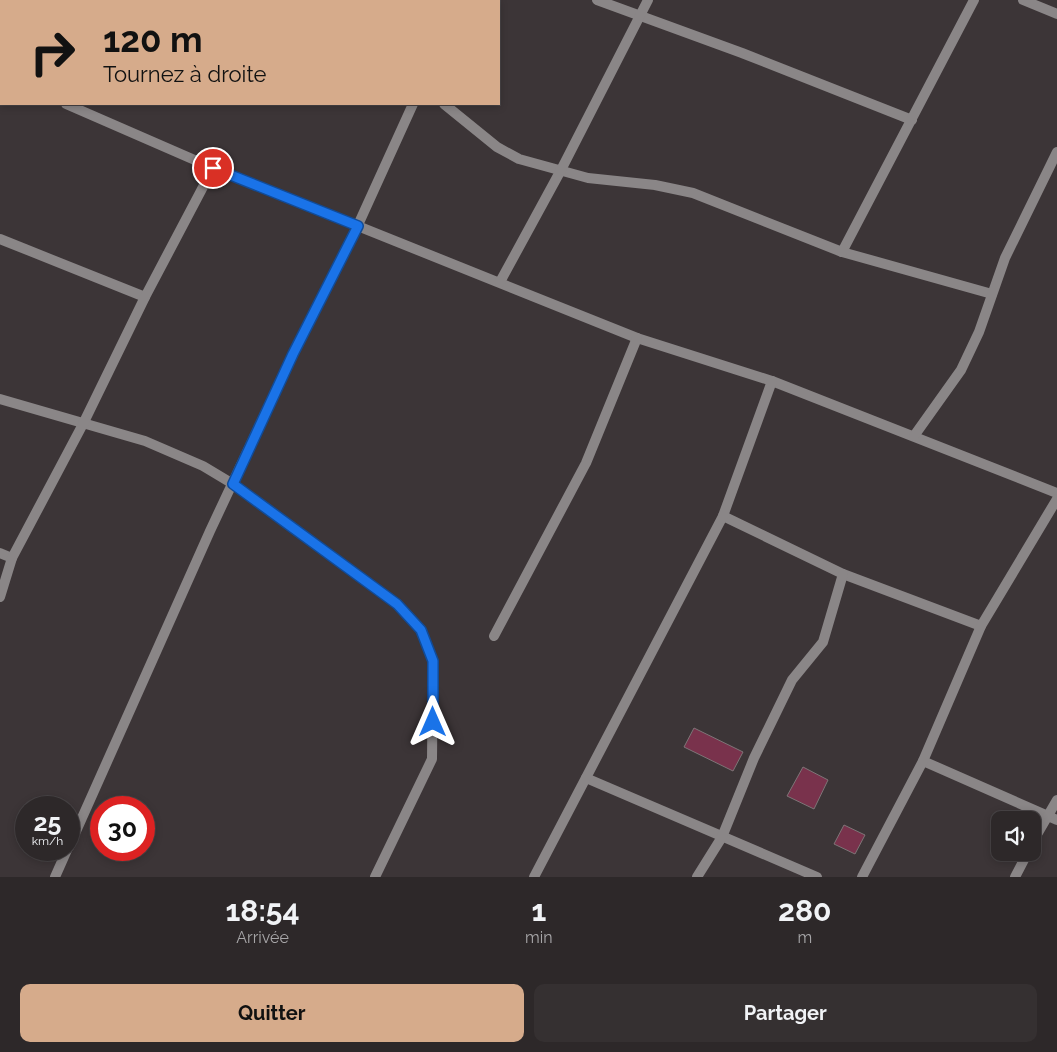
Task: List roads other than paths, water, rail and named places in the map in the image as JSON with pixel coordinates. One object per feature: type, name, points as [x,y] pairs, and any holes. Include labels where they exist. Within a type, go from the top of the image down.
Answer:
[{"type":"street","points":[[597,0],[742,53],[912,120]]},
{"type":"street","points":[[500,282],[561,170],[648,0]]},
{"type":"street","points":[[842,252],[974,0]]},
{"type":"street","points":[[1023,0],[1057,14]]},
{"type":"street","points":[[68,105],[213,168],[637,338],[772,380],[1057,493]]},
{"type":"street","points":[[80,822],[293,354],[358,226],[413,105]]},
{"type":"street","points":[[445,105],[497,147],[519,158],[588,178],[656,185],[693,193],[842,252],[992,294]]},
{"type":"street","points":[[914,436],[961,370],[979,332],[1005,258],[1057,152]]},
{"type":"street","points":[[0,597],[12,558],[83,424],[145,297],[213,168]]},
{"type":"street","points":[[0,239],[145,297]]},
{"type":"street","points":[[494,636],[586,463],[637,338]]},
{"type":"street","points":[[534,877],[723,516],[772,380]]},
{"type":"street","points":[[0,399],[144,441],[203,466],[233,484],[397,604],[421,630],[433,661],[432,759],[375,877]]},
{"type":"street","points":[[862,877],[923,761],[981,626],[1057,500]]},
{"type":"street","points":[[723,516],[843,574],[981,626]]},
{"type":"street","points":[[0,553],[12,558]]},
{"type":"street","points":[[697,877],[722,837],[754,758],[792,680],[823,642],[843,574]]},
{"type":"street","points":[[923,761],[1046,817],[1057,820]]},
{"type":"street","points":[[586,778],[817,877]]},
{"type":"street","points":[[1041,826],[1057,800]]},
{"type":"street","points":[[55,877],[62,861]]},
{"type":"street","points":[[1015,877],[1023,861]]}]
